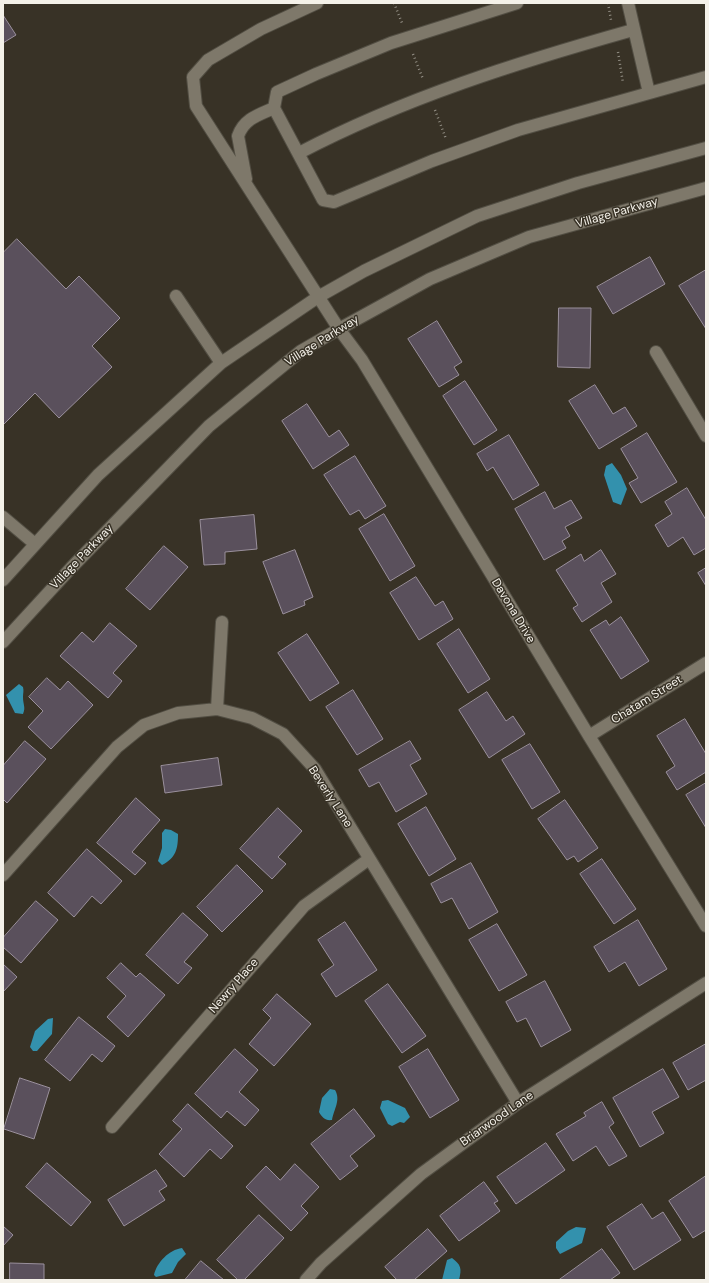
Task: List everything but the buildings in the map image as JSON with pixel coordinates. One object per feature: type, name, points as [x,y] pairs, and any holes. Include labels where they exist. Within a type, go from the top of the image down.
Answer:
[{"type":"street","name":"Davona Drive","points":[[317,3],[261,29],[208,60],[193,77],[196,106],[318,297],[362,360],[589,736],[706,926]]},
{"type":"street","points":[[517,3],[391,43],[277,92],[274,108],[323,200],[334,202],[432,161],[518,130],[706,77]]},
{"type":"street","points":[[628,3],[633,30],[649,92]]},
{"type":"street","points":[[299,153],[346,128],[455,85],[577,45],[633,30]]},
{"type":"street","points":[[247,184],[238,136],[240,130],[249,119],[274,108]]},
{"type":"street","points":[[3,580],[98,476],[222,363],[318,297],[364,271],[477,216],[578,183],[706,148]]},
{"type":"street","name":"Village Parkway","points":[[3,642],[71,568],[209,426],[282,365],[339,328],[430,279],[529,237],[706,188]]},
{"type":"street","points":[[176,296],[222,363]]},
{"type":"street","points":[[656,352],[706,436]]},
{"type":"street","points":[[3,517],[35,544]]},
{"type":"street","points":[[217,709],[222,622]]},
{"type":"street","name":"Chatam Street","points":[[589,736],[706,663]]},
{"type":"street","name":"Beverly Lane","points":[[3,875],[117,747],[144,725],[178,713],[217,709],[252,718],[283,734],[315,769],[518,1103]]},
{"type":"street","name":"Newry Place","points":[[112,1127],[304,906],[369,859]]},
{"type":"street","name":"Briarwood Lane","points":[[306,1280],[321,1263],[421,1174],[518,1103],[706,983]]},
{"type":"water","points":[[612,463],[621,475],[627,489],[621,505],[613,502],[604,475],[606,466]]},
{"type":"water","points":[[19,684],[23,687],[23,714],[15,713],[6,695]]},
{"type":"water","points":[[165,829],[171,830],[178,834],[178,839],[177,849],[173,856],[162,865],[158,861],[162,848],[162,833]]},
{"type":"water","points":[[53,1018],[52,1034],[37,1051],[33,1051],[30,1047],[35,1031],[48,1019]]},
{"type":"water","points":[[330,1089],[335,1090],[337,1097],[332,1120],[327,1120],[321,1116],[319,1112],[322,1098]]},
{"type":"water","points":[[388,1100],[405,1108],[410,1117],[404,1123],[400,1122],[392,1126],[388,1124],[380,1108],[382,1101]]},
{"type":"water","points":[[576,1227],[586,1228],[582,1243],[560,1254],[556,1248],[556,1242],[568,1231]]},
{"type":"water","points":[[182,1248],[186,1254],[178,1262],[172,1273],[156,1277],[154,1275],[156,1270],[164,1257],[177,1249]]},
{"type":"water","points":[[452,1258],[460,1267],[459,1280],[442,1280],[447,1260]]}]
